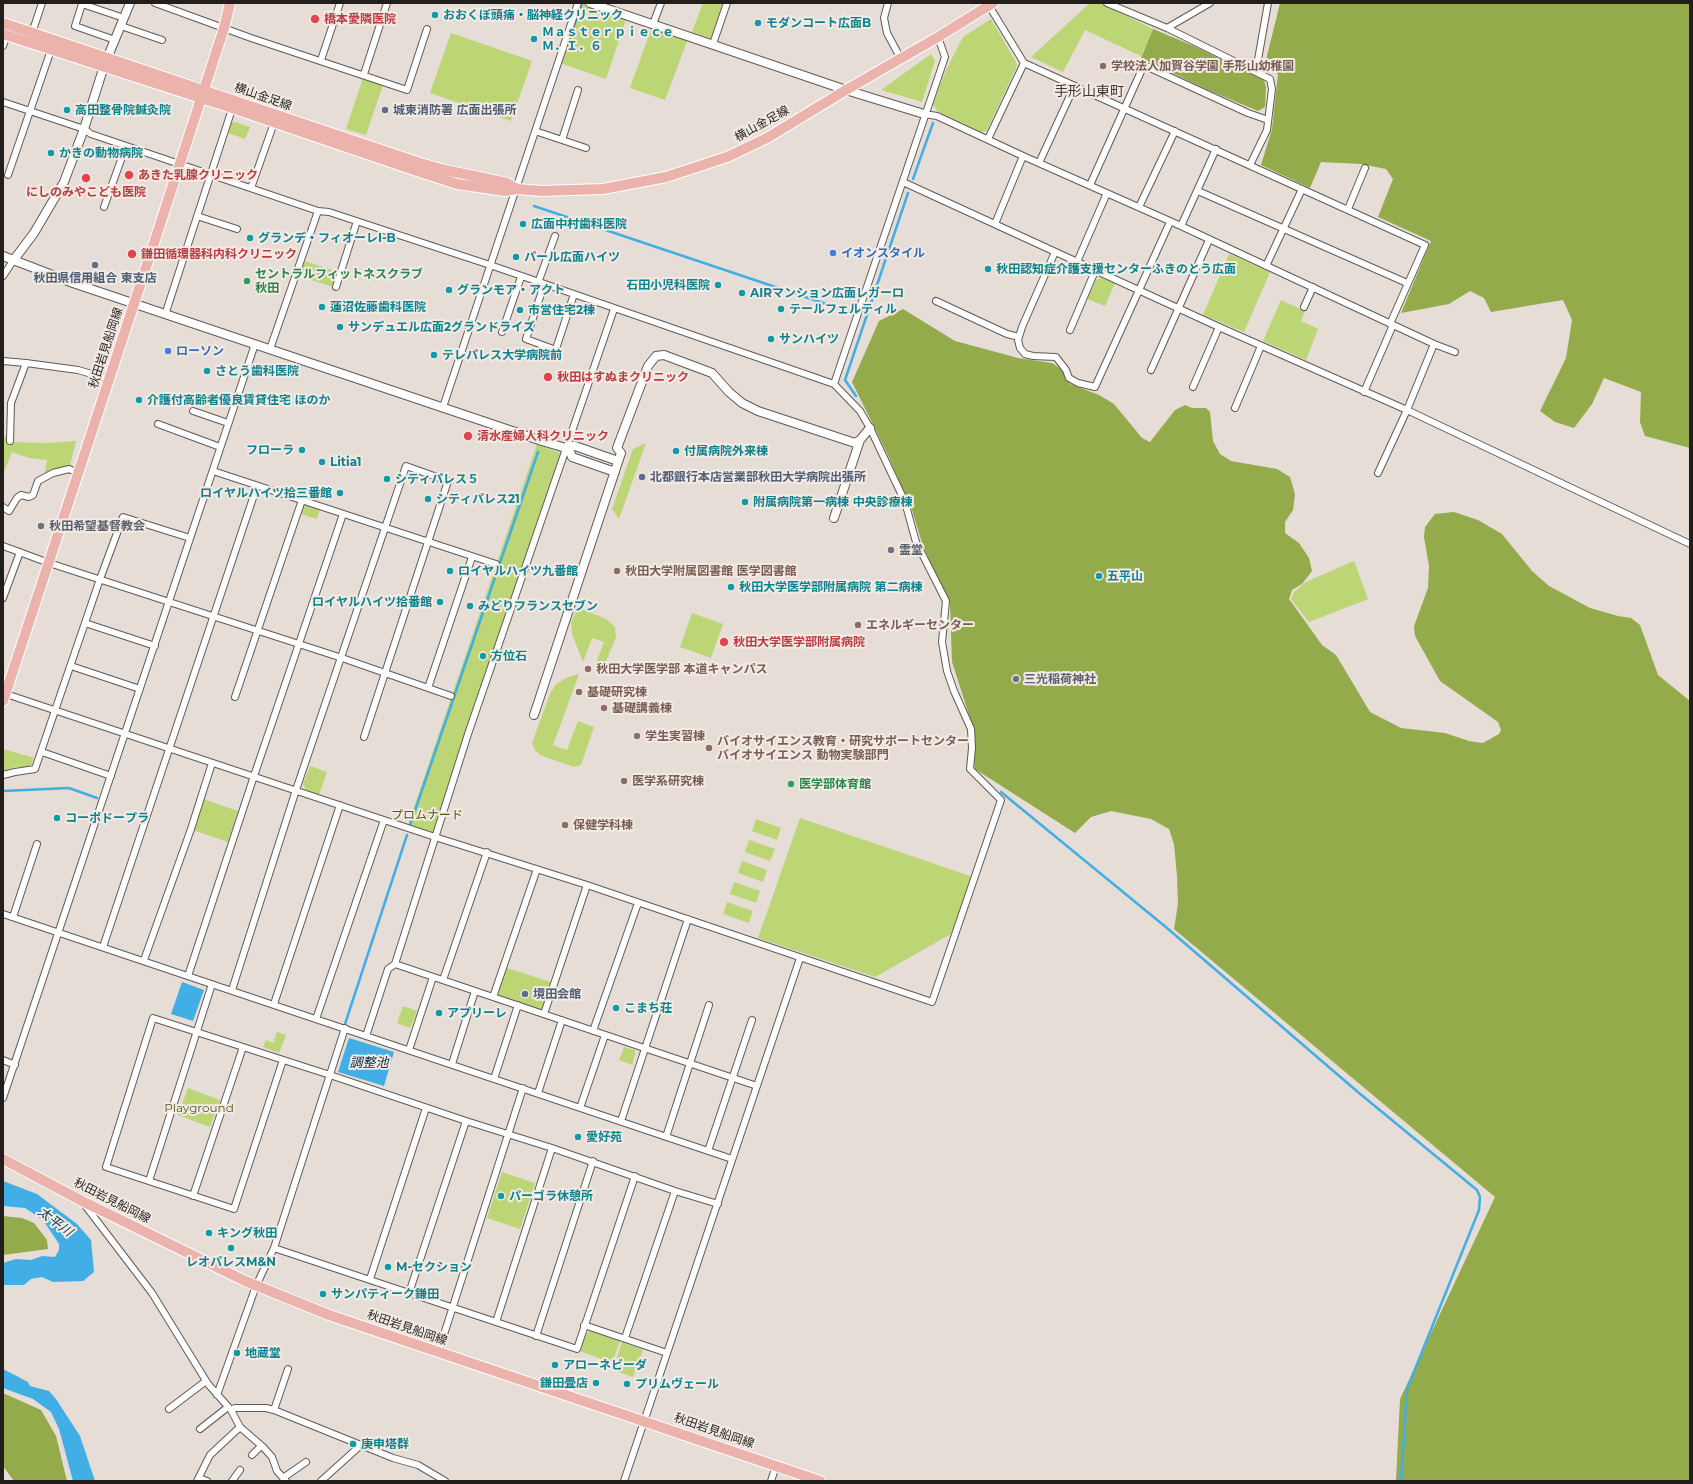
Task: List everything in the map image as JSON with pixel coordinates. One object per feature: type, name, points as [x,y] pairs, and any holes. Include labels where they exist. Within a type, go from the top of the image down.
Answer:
[{"type":"main road","name":"秋田岩見船岡線","points":[[4,696],[134,304],[201,94],[224,28],[230,3]]},
{"type":"main road","name":"横山金足線","points":[[5,35],[31,38],[234,104],[440,179],[464,185],[506,191],[517,189],[603,189],[644,182],[690,170],[727,157],[767,138],[938,37],[990,4]]},
{"type":"main road","name":"横山金足線","points":[[3,22],[51,50],[106,62]]},
{"type":"main road","name":"秋田岩見船岡線","points":[[3,1159],[82,1201],[256,1286],[329,1315],[814,1480]]},
{"type":"street","points":[[31,38],[42,3]]},
{"type":"street","points":[[3,276],[34,233],[64,182],[84,129],[106,62],[130,3]]},
{"type":"street","points":[[155,3],[407,90],[428,28]]},
{"type":"street","points":[[321,60],[340,3]]},
{"type":"street","points":[[364,74],[387,3]]},
{"type":"street","points":[[444,407],[578,3]]},
{"type":"street","points":[[590,3],[846,90],[924,114],[938,116],[1023,156],[1181,226],[1391,325],[1455,352]]},
{"type":"street","points":[[653,24],[661,3]]},
{"type":"street","points":[[714,44],[727,3]]},
{"type":"street","points":[[888,3],[884,18],[887,33],[901,59]]},
{"type":"street","points":[[1109,3],[1167,28],[1270,79],[1272,90],[1267,130],[1250,165]]},
{"type":"street","points":[[1167,28],[1210,3]]},
{"type":"street","points":[[1256,71],[1268,3]]},
{"type":"street","points":[[115,40],[75,26],[82,4],[162,40]]},
{"type":"street","points":[[990,4],[1024,63],[1425,245],[1407,284],[1364,392]]},
{"type":"street","points":[[3,46],[5,35]]},
{"type":"street","points":[[834,384],[944,56],[938,37]]},
{"type":"street","points":[[8,175],[51,50]]},
{"type":"street","points":[[988,139],[1024,63]]},
{"type":"street","points":[[1090,185],[1143,67],[1148,67],[1248,113],[1268,120]]},
{"type":"street","points":[[1039,163],[1074,87]]},
{"type":"street","points":[[562,140],[578,90]]},
{"type":"street","points":[[3,102],[84,129],[91,134],[211,175],[318,210],[357,221],[834,384],[860,411],[870,428],[905,502],[916,542],[946,601],[942,642],[947,671],[971,729],[972,748],[970,768],[1001,800],[932,1002],[487,852],[435,837],[212,762],[56,711],[4,696]]},
{"type":"street","points":[[165,315],[234,104]]},
{"type":"street","points":[[251,188],[275,118]]},
{"type":"street","points":[[1139,207],[1175,131]]},
{"type":"street","points":[[536,132],[586,148]]},
{"type":"street","points":[[104,207],[126,146]]},
{"type":"street","points":[[1181,226],[1216,149]]},
{"type":"street","points":[[994,224],[1023,156]]},
{"type":"street","points":[[1348,209],[1365,168]]},
{"type":"street","points":[[903,182],[1095,271],[1407,410],[1690,544]]},
{"type":"street","points":[[1266,266],[1302,189]]},
{"type":"street","points":[[1198,191],[1407,284]]},
{"type":"street","points":[[1077,262],[1107,193]]},
{"type":"street","points":[[270,349],[318,210]]},
{"type":"street","points":[[197,216],[238,229]]},
{"type":"street","points":[[336,287],[357,221]]},
{"type":"street","points":[[1055,252],[1022,326],[1019,338],[1020,348],[1025,354],[1032,356],[1056,357],[1066,370],[1069,378],[1078,383],[1095,387],[1170,222]]},
{"type":"street","points":[[538,283],[555,236]]},
{"type":"street","points":[[1151,370],[1209,240]]},
{"type":"street","points":[[3,256],[13,261],[165,315],[542,441],[568,448],[570,446],[575,446],[618,461]]},
{"type":"street","points":[[1070,330],[1095,271]]},
{"type":"street","points":[[502,332],[521,277]]},
{"type":"street","points":[[544,285],[526,339],[556,350]]},
{"type":"street","points":[[1304,306],[1312,287]]},
{"type":"street","points":[[553,358],[574,294]]},
{"type":"street","points":[[936,301],[1007,334],[1019,338]]},
{"type":"street","points":[[366,1036],[388,969],[395,964],[468,734],[568,448],[614,309]]},
{"type":"street","points":[[1193,387],[1219,327]]},
{"type":"street","points":[[3,1098],[255,344]]},
{"type":"street","points":[[1378,473],[1407,410],[1434,344]]},
{"type":"street","points":[[1235,408],[1261,346]]},
{"type":"street","points":[[534,715],[615,472],[620,453],[618,448],[648,366],[656,356],[664,355],[712,373],[738,400],[758,411],[855,443],[860,440],[870,428]]},
{"type":"street","points":[[3,361],[26,362],[78,370],[109,379]]},
{"type":"street","points":[[10,441],[11,403],[26,362]]},
{"type":"street","points":[[192,411],[228,423]]},
{"type":"street","points":[[158,424],[220,447]]},
{"type":"street","points":[[834,518],[860,440]]},
{"type":"street","points":[[568,448],[572,457],[615,472]]},
{"type":"street","points":[[232,990],[296,790],[406,466],[448,481],[429,543],[364,737]]},
{"type":"street","points":[[3,516],[9,511],[17,498],[21,495],[29,497],[33,494],[38,481],[53,473],[69,469],[78,473]]},
{"type":"street","points":[[213,471],[496,564]]},
{"type":"street","points":[[103,947],[257,486]]},
{"type":"street","points":[[235,697],[302,500]]},
{"type":"street","points":[[3,507],[9,511]]},
{"type":"street","points":[[188,976],[343,514]]},
{"type":"street","points":[[3,775],[35,769],[100,579],[123,517],[190,538]]},
{"type":"street","points":[[3,546],[49,563],[257,632],[342,658],[451,696]]},
{"type":"street","points":[[3,598],[20,552]]},
{"type":"street","points":[[428,688],[472,557]]},
{"type":"street","points":[[85,623],[155,646]]},
{"type":"street","points":[[71,666],[140,689]]},
{"type":"street","points":[[42,752],[111,776]]},
{"type":"street","points":[[144,960],[212,762]]},
{"type":"street","points":[[274,1004],[340,805]]},
{"type":"street","points":[[316,1018],[384,820]]},
{"type":"street","points":[[13,917],[37,844]]},
{"type":"street","points":[[443,980],[487,852]]},
{"type":"street","points":[[493,997],[538,869]]},
{"type":"street","points":[[544,1014],[587,885]]},
{"type":"street","points":[[593,1031],[638,903]]},
{"type":"street","points":[[3,914],[144,960],[732,1159]]},
{"type":"street","points":[[621,1121],[688,919]]},
{"type":"street","points":[[624,1481],[800,958]]},
{"type":"street","points":[[395,964],[757,1086]]},
{"type":"street","points":[[409,1050],[433,977]]},
{"type":"street","points":[[149,1181],[212,984]]},
{"type":"street","points":[[452,1064],[475,991]]},
{"type":"street","points":[[494,1079],[518,1005]]},
{"type":"street","points":[[666,1137],[709,1005]]},
{"type":"street","points":[[283,1060],[234,1209],[106,1167],[153,1018],[330,1075],[426,1108],[593,1161],[675,1191],[718,1204]]},
{"type":"street","points":[[538,1094],[562,1020]]},
{"type":"street","points":[[708,1151],[752,1020]]},
{"type":"street","points":[[217,1395],[256,1286],[274,1248],[345,1028]]},
{"type":"street","points":[[580,1108],[605,1034]]},
{"type":"street","points":[[193,1196],[243,1047]]},
{"type":"street","points":[[3,1060],[15,1065]]},
{"type":"street","points":[[438,1353],[523,1088]]},
{"type":"street","points":[[370,1279],[426,1108]]},
{"type":"street","points":[[409,1293],[466,1121]]},
{"type":"street","points":[[496,1322],[552,1148]]},
{"type":"street","points":[[536,1336],[593,1161]]},
{"type":"street","points":[[274,1248],[576,1349],[635,1176]]},
{"type":"street","points":[[625,1338],[675,1191]]},
{"type":"street","points":[[82,1201],[152,1293],[206,1381],[229,1409],[240,1427],[272,1458],[277,1471],[284,1480],[306,1462]]},
{"type":"street","points":[[584,1325],[667,1353]]},
{"type":"street","points":[[274,1410],[288,1369]]},
{"type":"street","points":[[169,1409],[206,1381]]},
{"type":"street","points":[[200,1429],[229,1409],[266,1408],[361,1444],[393,1458],[418,1465],[445,1481]]},
{"type":"street","points":[[207,1481],[198,1479],[210,1455],[240,1427]]},
{"type":"street","points":[[321,1481],[361,1444]]},
{"type":"street","points":[[252,1455],[261,1446]]},
{"type":"street","points":[[771,1481],[776,1466]]},
{"type":"street","points":[[232,1481],[240,1470]]},
{"type":"green space","points":[[579,3],[590,3],[627,16],[606,79],[560,63]]},
{"type":"green space","points":[[703,3],[725,3],[712,39],[692,32]]},
{"type":"green space","points":[[1090,3],[1100,3],[1153,29],[1141,56],[1085,30],[1063,72],[1031,57]]},
{"type":"green space","points":[[1280,3],[1690,3],[1690,448],[1645,436],[1640,422],[1641,392],[1604,378],[1592,404],[1574,428],[1555,422],[1540,411],[1566,358],[1572,320],[1563,300],[1491,312],[1484,298],[1470,291],[1449,304],[1401,313],[1431,241],[1378,217],[1393,179],[1386,169],[1361,164],[1321,162],[1310,188],[1261,165],[1272,129],[1278,74],[1264,68]]},
{"type":"green space","points":[[991,19],[1017,66],[987,130],[982,133],[937,111],[933,104],[946,70],[963,37]]},
{"type":"green space","points":[[653,24],[689,36],[665,100],[630,88]]},
{"type":"green space","points":[[1153,29],[1196,47],[1264,80],[1266,87],[1265,107],[1258,111],[1208,90],[1141,58]]},
{"type":"green space","points":[[451,33],[532,61],[511,121],[430,93]]},
{"type":"green space","points":[[931,54],[935,61],[922,102],[881,90]]},
{"type":"green space","points":[[363,78],[383,85],[366,135],[346,129]]},
{"type":"green space","points":[[235,122],[250,127],[245,139],[228,133],[231,123]]},
{"type":"green space","points":[[1229,254],[1270,272],[1244,332],[1203,315]]},
{"type":"green space","points":[[304,261],[338,272],[333,287],[299,276]]},
{"type":"green space","points":[[1101,278],[1115,283],[1105,306],[1087,299],[1096,280]]},
{"type":"green space","points":[[1281,300],[1305,311],[1301,321],[1318,329],[1306,360],[1263,341]]},
{"type":"green space","points":[[903,309],[955,341],[1018,358],[1052,363],[1063,370],[1070,384],[1099,395],[1114,404],[1142,438],[1150,442],[1175,410],[1185,405],[1192,408],[1206,408],[1210,412],[1213,441],[1220,454],[1231,461],[1277,469],[1290,477],[1295,494],[1293,510],[1285,522],[1285,533],[1299,543],[1309,558],[1312,571],[1302,584],[1292,590],[1289,599],[1322,645],[1336,655],[1370,712],[1401,728],[1445,733],[1469,741],[1483,743],[1499,734],[1501,730],[1498,722],[1440,681],[1415,636],[1414,626],[1428,588],[1429,566],[1424,537],[1425,527],[1435,514],[1454,512],[1478,520],[1502,534],[1532,571],[1549,586],[1590,608],[1631,618],[1640,625],[1658,675],[1690,701],[1690,1481],[1396,1481],[1400,1399],[1495,1197],[1174,929],[1178,904],[1177,876],[1174,844],[1169,829],[1151,819],[1111,811],[1091,817],[1075,833],[975,769],[970,718],[952,662],[950,604],[923,546],[912,510],[887,453],[852,382],[879,321]]},
{"type":"green space","points":[[7,435],[7,442],[48,443],[76,441],[70,466],[45,473],[47,460],[29,458],[12,452],[3,474],[3,439]]},
{"type":"green space","points":[[646,443],[619,519],[612,509],[633,449]]},
{"type":"green space","name":"プロムナード","points":[[537,444],[562,454],[435,837],[407,828]]},
{"type":"green space","points":[[303,503],[320,509],[317,519],[300,514]]},
{"type":"green space","points":[[1354,561],[1368,599],[1309,622],[1291,599],[1294,592],[1306,582]]},
{"type":"green space","points":[[584,610],[606,619],[615,627],[616,637],[604,666],[596,663],[604,642],[592,638],[583,662],[572,634],[571,622],[576,612]]},
{"type":"green space","points":[[692,613],[723,624],[711,658],[680,647]]},
{"type":"green space","points":[[579,674],[553,745],[567,750],[578,721],[594,727],[581,765],[574,767],[540,755],[535,750],[532,743],[550,694],[556,684],[568,677]]},
{"type":"green space","points":[[3,749],[34,758],[31,765],[26,767],[15,767],[3,771]]},
{"type":"green space","points":[[310,766],[327,772],[319,795],[306,790],[303,784]]},
{"type":"green space","points":[[203,799],[238,811],[228,842],[193,830]]},
{"type":"green space","points":[[800,818],[973,877],[951,934],[875,977],[758,938]]},
{"type":"green space","points":[[756,819],[781,828],[777,840],[752,831]]},
{"type":"green space","points":[[749,840],[775,849],[770,861],[745,852]]},
{"type":"green space","points":[[742,861],[767,870],[763,882],[738,873]]},
{"type":"green space","points":[[734,882],[760,891],[756,903],[730,894]]},
{"type":"green space","points":[[727,902],[753,911],[749,923],[723,914]]},
{"type":"green space","points":[[504,967],[554,983],[544,1014],[493,997]]},
{"type":"green space","points":[[403,1006],[417,1011],[410,1028],[397,1023]]},
{"type":"green space","points":[[277,1032],[286,1035],[279,1053],[263,1047],[266,1040],[273,1043]]},
{"type":"green space","points":[[624,1047],[635,1050],[632,1065],[619,1060]]},
{"type":"green space","name":"Playground","points":[[188,1088],[220,1100],[210,1127],[178,1115]]},
{"type":"green space","points":[[502,1172],[535,1183],[520,1229],[487,1218]]},
{"type":"green space","points":[[3,1216],[22,1218],[34,1223],[47,1240],[48,1249],[3,1255]]},
{"type":"green space","points":[[591,1330],[620,1341],[612,1363],[580,1351],[586,1334]]},
{"type":"green space","points":[[622,1342],[643,1350],[633,1377],[613,1370]]},
{"type":"green space","points":[[3,1393],[41,1410],[56,1436],[67,1481],[14,1481],[3,1466]]},
{"type":"water","points":[[182,982],[204,990],[193,1021],[171,1014]]},
{"type":"water","name":"調整池","points":[[349,1038],[394,1052],[384,1086],[338,1072]]},
{"type":"water","name":"太平川","points":[[3,1181],[37,1194],[77,1224],[91,1240],[94,1272],[83,1281],[53,1282],[42,1277],[31,1279],[24,1285],[3,1285],[3,1263],[16,1259],[31,1260],[42,1256],[55,1257],[59,1250],[59,1244],[43,1220],[25,1208],[3,1206]]},
{"type":"water","points":[[3,1369],[28,1382],[30,1386],[49,1391],[56,1399],[80,1436],[95,1481],[73,1481],[59,1429],[51,1412],[33,1399],[3,1388]]},
{"type":"waterway","points":[[571,34],[582,3]]},
{"type":"waterway","points":[[913,179],[933,123]]},
{"type":"waterway","points":[[856,396],[845,380],[908,193]]},
{"type":"waterway","points":[[534,206],[853,313]]},
{"type":"waterway","points":[[409,828],[538,452]]},
{"type":"waterway","points":[[3,791],[69,788],[97,798]]},
{"type":"waterway","points":[[1001,792],[1167,928],[1359,1093],[1477,1190],[1480,1197],[1479,1210],[1407,1389],[1401,1481]]},
{"type":"waterway","points":[[345,1024],[407,835]]},
{"type":"place","name":"おおくぼ頭痛・脳神経クリニック","points":[[435,15]]},
{"type":"place","name":"橋本愛隣医院","points":[[315,19]]},
{"type":"place","name":"モダンコート広面B","points":[[758,23]]},
{"type":"place","name":"Ｍａｓｔｅｒｐｉｅｃｅ Ｍ．Ｉ．６","points":[[534,39]]},
{"type":"place","name":"学校法人加賀谷学園 手形山幼稚園","points":[[1103,66]]},
{"type":"place","name":"高田整骨院鍼灸院","points":[[67,110]]},
{"type":"place","name":"城東消防署 広面出張所","points":[[385,110]]},
{"type":"place","name":"かきの動物病院","points":[[51,153]]},
{"type":"place","name":"あきた乳腺クリニック","points":[[129,175]]},
{"type":"place","name":"にしのみやこども医院","points":[[86,178]]},
{"type":"place","name":"広面中村歯科医院","points":[[523,224]]},
{"type":"place","name":"グランデ・フィオーレI-B","points":[[250,238]]},
{"type":"place","name":"イオンスタイル","points":[[833,253]]},
{"type":"place","name":"鎌田循環器科内科クリニック","points":[[132,254]]},
{"type":"place","name":"パール広面ハイツ","points":[[516,257]]},
{"type":"place","name":"秋田県信用組合 東支店","points":[[95,265]]},
{"type":"place","name":"秋田認知症介護支援センターふきのとう広面","points":[[988,269]]},
{"type":"place","name":"セントラルフィットネスクラブ 秋田","points":[[247,281]]},
{"type":"place","name":"石田小児科医院","points":[[718,285]]},
{"type":"place","name":"グランモア・アクト","points":[[449,290]]},
{"type":"place","name":"AIRマンション広面レガーロ","points":[[742,293]]},
{"type":"place","name":"蓮沼佐藤歯科医院","points":[[322,307]]},
{"type":"place","name":"テールフェルティル","points":[[781,309]]},
{"type":"place","name":"市営住宅2棟","points":[[520,310]]},
{"type":"place","name":"サンデュエル広面2グランドライズ","points":[[340,327]]},
{"type":"place","name":"サンハイツ","points":[[771,339]]},
{"type":"place","name":"ローソン","points":[[168,351]]},
{"type":"place","name":"テレパレス大学病院前","points":[[434,355]]},
{"type":"place","name":"さとう歯科医院","points":[[207,371]]},
{"type":"place","name":"秋田はすぬまクリニック","points":[[548,377]]},
{"type":"place","name":"介護付高齢者優良賃貸住宅 ほのか","points":[[139,400]]},
{"type":"place","name":"清水産婦人科クリニック","points":[[468,436]]},
{"type":"place","name":"フローラ","points":[[302,450]]},
{"type":"place","name":"付属病院外来棟","points":[[676,451]]},
{"type":"place","name":"Litia1","points":[[322,462]]},
{"type":"place","name":"北都銀行本店営業部秋田大学病院出張所","points":[[642,477]]},
{"type":"place","name":"シティパレス５","points":[[387,479]]},
{"type":"place","name":"ロイヤルハイツ拾三番館","points":[[340,493]]},
{"type":"place","name":"シティパレス21","points":[[428,499]]},
{"type":"place","name":"附属病院第一病棟 中央診療棟","points":[[745,502]]},
{"type":"place","name":"秋田希望基督教会","points":[[41,526]]},
{"type":"place","name":"霊堂","points":[[891,550]]},
{"type":"place","name":"ロイヤルハイツ九番館","points":[[450,571]]},
{"type":"place","name":"秋田大学附属図書館 医学図書館","points":[[617,571]]},
{"type":"place","name":"五平山","points":[[1099,576]]},
{"type":"place","name":"秋田大学医学部附属病院 第二病棟","points":[[731,587]]},
{"type":"place","name":"ロイヤルハイツ拾番館","points":[[440,602]]},
{"type":"place","name":"みどりフランスセブン","points":[[470,606]]},
{"type":"place","name":"エネルギーセンター","points":[[858,625]]},
{"type":"place","name":"秋田大学医学部附属病院","points":[[724,642]]},
{"type":"place","name":"方位石","points":[[483,656]]},
{"type":"place","name":"秋田大学医学部 本道キャンパス","points":[[588,669]]},
{"type":"place","name":"三光稲荷神社","points":[[1016,679]]},
{"type":"place","name":"基礎研究棟","points":[[579,692]]},
{"type":"place","name":"基礎講義棟","points":[[604,708]]},
{"type":"place","name":"学生実習棟","points":[[637,736]]},
{"type":"place","name":"バイオサイエンス教育・研究サポートセンター バイオサイエンス 動物実験部門","points":[[709,748]]},
{"type":"place","name":"医学系研究棟","points":[[624,781]]},
{"type":"place","name":"医学部体育館","points":[[791,784]]},
{"type":"place","name":"コーポドープラ","points":[[57,818]]},
{"type":"place","name":"保健学科棟","points":[[565,825]]},
{"type":"place","name":"境田会館","points":[[525,994]]},
{"type":"place","name":"こまち荘","points":[[616,1008]]},
{"type":"place","name":"アプリーレ","points":[[439,1013]]},
{"type":"place","name":"愛好苑","points":[[578,1137]]},
{"type":"place","name":"パーゴラ休憩所","points":[[501,1196]]},
{"type":"place","name":"キング秋田","points":[[209,1233]]},
{"type":"place","name":"レオパレスM&N","points":[[231,1248]]},
{"type":"place","name":"M-セクション","points":[[388,1267]]},
{"type":"place","name":"サンパティーク鎌田","points":[[323,1294]]},
{"type":"place","name":"地蔵堂","points":[[237,1353]]},
{"type":"place","name":"アローネビーダ","points":[[555,1365]]},
{"type":"place","name":"鎌田畳店","points":[[596,1383]]},
{"type":"place","name":"プリムヴェール","points":[[627,1384]]},
{"type":"place","name":"庚申塔群","points":[[353,1444]]},
{"type":"district","name":"手形山東町","points":[[1089,92]]}]
